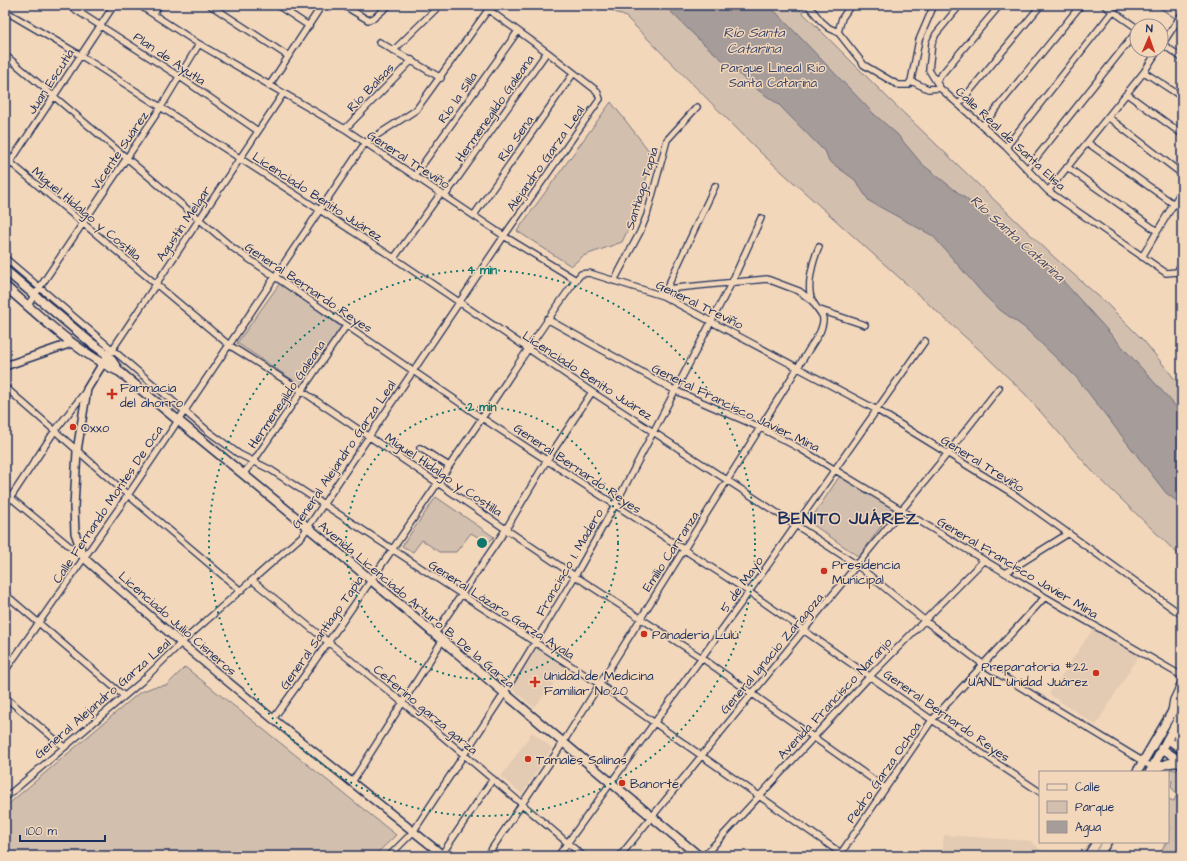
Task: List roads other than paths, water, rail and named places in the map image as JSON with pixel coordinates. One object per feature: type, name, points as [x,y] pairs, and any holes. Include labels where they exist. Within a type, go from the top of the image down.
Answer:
[{"type":"main road","name":"Avenida Licenciado Arturo B. De la Garza","points":[[5,270],[60,316],[110,353],[120,372]]},
{"type":"main road","name":"Avenida Licenciado Arturo B. De la Garza","points":[[5,286],[72,343],[102,364],[120,372],[177,421],[371,580],[434,635],[505,692],[698,855]]},
{"type":"main road","points":[[60,316],[64,316],[80,327],[84,326]]},
{"type":"main road","points":[[1138,771],[1181,697]]},
{"type":"main road","points":[[1151,770],[1181,714]]},
{"type":"main road","points":[[1174,726],[1182,750]]},
{"type":"main road","points":[[1151,770],[1172,762],[1182,762]]},
{"type":"main road","points":[[1088,856],[1096,843]]},
{"type":"main road","points":[[1098,856],[1106,843]]},
{"type":"street","name":"Plan de Ayutla","points":[[68,5],[180,77],[258,131]]},
{"type":"street","name":"Juan Escutia","points":[[5,170],[7,160],[53,96],[114,5]]},
{"type":"street","name":"General Treviño","points":[[139,5],[199,44],[345,129],[504,236],[576,280],[584,273],[663,296],[711,320],[877,410],[1012,493],[1182,615]]},
{"type":"street","points":[[154,14],[159,5]]},
{"type":"street","points":[[210,5],[288,56]]},
{"type":"street","points":[[277,5],[309,26]]},
{"type":"street","points":[[269,86],[322,5]]},
{"type":"street","points":[[342,5],[366,20],[374,18],[388,5]]},
{"type":"street","points":[[393,51],[440,5]]},
{"type":"street","points":[[482,5],[547,52],[574,74]]},
{"type":"street","points":[[808,5],[820,21],[829,28],[838,32],[858,59],[875,73],[898,85],[908,85],[911,82],[923,25],[934,5]]},
{"type":"street","points":[[838,32],[842,18],[851,5]]},
{"type":"street","name":"Calle Real de Santa Elisa","points":[[960,5],[936,34],[932,44],[930,70],[940,88],[983,125],[1028,168],[1048,191],[1166,273],[1177,272],[1182,263]]},
{"type":"street","points":[[936,82],[1000,5]]},
{"type":"street","points":[[959,104],[1041,5]]},
{"type":"street","points":[[983,125],[1081,5]]},
{"type":"street","points":[[1104,5],[1129,22]]},
{"type":"street","name":"Calle Fernando Montes De Oca","points":[[5,672],[128,495],[365,143],[413,113],[441,78],[488,10]]},
{"type":"street","name":"Licenciado Benito Juárez","points":[[5,11],[80,55],[240,160],[321,210],[394,258],[527,349],[857,566],[924,620],[984,665],[1144,762],[1151,770]]},
{"type":"street","points":[[1006,147],[1113,11]]},
{"type":"street","points":[[1169,33],[1182,14]]},
{"type":"street","name":"Río la Silla","points":[[415,175],[518,32]]},
{"type":"street","points":[[1028,168],[1129,41]]},
{"type":"street","name":"Río Balsas","points":[[379,42],[441,78]]},
{"type":"street","name":"Vicente Suárez","points":[[28,305],[161,107],[199,44]]},
{"type":"street","points":[[1169,49],[1182,58]]},
{"type":"street","name":"Hermenegildo Galeana","points":[[394,258],[547,52]]},
{"type":"street","name":"General Bernardo Reyes","points":[[5,55],[128,157],[233,248],[482,418],[749,592],[932,720],[1039,791]]},
{"type":"street","points":[[1048,191],[1127,94],[1153,58]]},
{"type":"street","name":"Río Balsas","points":[[345,129],[412,60]]},
{"type":"street","points":[[1144,72],[1182,97]]},
{"type":"street","name":"Alejandro Garza Leal","points":[[504,236],[600,99],[597,91],[574,74]]},
{"type":"street","name":"Río Sena","points":[[474,215],[574,74]]},
{"type":"street","points":[[911,82],[928,89],[940,88]]},
{"type":"street","name":"Agustín Melgar","points":[[102,364],[284,94]]},
{"type":"street","points":[[1127,94],[1182,134]]},
{"type":"street","name":"Santiago Tapia","points":[[614,281],[645,220],[667,140],[697,107]]},
{"type":"street","points":[[1108,117],[1182,174]]},
{"type":"street","points":[[1088,143],[1175,205]]},
{"type":"street","name":"Miguel Hidalgo y Costilla","points":[[7,160],[229,345],[302,392],[575,576],[702,658],[885,788]]},
{"type":"street","points":[[1067,167],[1157,231]]},
{"type":"street","points":[[663,296],[716,186]]},
{"type":"street","points":[[1142,257],[1157,231],[1175,205],[1182,190]]},
{"type":"street","name":"Francisco I. Madero","points":[[389,856],[413,832],[505,692],[575,576],[615,506],[654,432],[674,390],[731,284],[761,218]]},
{"type":"street","name":"General Alejandro Garza Leal","points":[[5,798],[141,682],[181,643],[254,581],[302,536],[324,506],[412,371],[504,236]]},
{"type":"street","points":[[812,301],[811,268],[819,247]]},
{"type":"street","name":"General Lázaro Garza Ayala","points":[[5,258],[84,326],[110,353],[227,446],[253,462],[271,470],[461,596],[599,684],[702,755],[841,855]]},
{"type":"street","points":[[666,289],[731,284],[767,279],[799,291],[812,301],[820,310],[865,325]]},
{"type":"street","name":"General Santiago Tapia","points":[[273,719],[329,644],[371,580],[393,551],[527,349],[576,280]]},
{"type":"street","name":"Emilio Carranza","points":[[487,856],[564,742],[640,617],[728,480],[759,427],[798,368],[823,324],[823,316],[820,310]]},
{"type":"street","name":"General Francisco Javier Mina","points":[[547,320],[674,390],[759,427],[835,469],[1045,597],[1182,676]]},
{"type":"street","name":"Hermenegildo Galeana","points":[[243,474],[302,392],[346,326]]},
{"type":"street","name":"5 de Mayo","points":[[558,856],[702,658],[925,341]]},
{"type":"street","points":[[5,366],[72,343]]},
{"type":"street","name":"Licenciado Julio Cisneros","points":[[102,364],[87,389],[77,451],[74,507],[75,532],[84,558],[181,643],[273,719],[443,855]]},
{"type":"street","points":[[5,387],[54,432],[241,591]]},
{"type":"street","name":"General Ignacio Zaragoza","points":[[620,856],[902,511],[999,388]]},
{"type":"street","points":[[5,506],[54,432],[87,389]]},
{"type":"street","points":[[434,635],[506,529],[592,392]]},
{"type":"street","points":[[420,448],[448,466]]},
{"type":"street","points":[[5,493],[84,558]]},
{"type":"street","points":[[1004,572],[1069,533]]},
{"type":"street","name":"Avenida Francisco Naranjo","points":[[698,855],[759,796],[924,620],[984,560]]},
{"type":"street","name":"Ceferino garza garza","points":[[254,581],[329,644],[402,702],[583,856]]},
{"type":"street","points":[[5,594],[124,696]]},
{"type":"street","name":"Pedro Garza Ochoa","points":[[841,855],[932,720],[1045,597]]},
{"type":"street","points":[[352,782],[442,641]]},
{"type":"street","points":[[1171,714],[1173,700],[1182,681]]},
{"type":"street","points":[[5,697],[64,747]]},
{"type":"street","points":[[1167,739],[1182,750]]},
{"type":"street","points":[[1162,748],[1182,762]]},
{"type":"street","points":[[443,855],[493,779]]},
{"type":"water","name":"Río Santa Catarina","points":[[661,5],[769,5],[874,114],[897,134],[922,164],[1045,261],[1182,413],[1182,505],[1166,493],[1076,377],[1025,328],[1000,310],[984,295],[933,236],[869,201],[855,180],[829,161],[826,153],[778,104],[755,88],[697,38],[667,8]]},
{"type":"waterway","points":[[1156,5],[1182,23]]},
{"type":"place","name":"Farmacia del ahorro","points":[[112,394]]},
{"type":"place","name":"Oxxo","points":[[73,427]]},
{"type":"place","name":"Presidencia Municipal","points":[[824,571]]},
{"type":"place","name":"Panadería Lulú","points":[[644,634]]},
{"type":"place","name":"Preparatoria #22 UANL Unidad Juárez","points":[[1096,673]]},
{"type":"place","name":"Unidad de Medicina Familiar No:20","points":[[535,682]]},
{"type":"place","name":"Tamales Salinas","points":[[528,759]]},
{"type":"place","name":"Banorte","points":[[622,783]]},
{"type":"district","name":"BENITO JUÁREZ","points":[[849,518]]},
{"type":"park label","name":"Parque Lineal Río Santa Catarina","points":[[773,74]]}]
